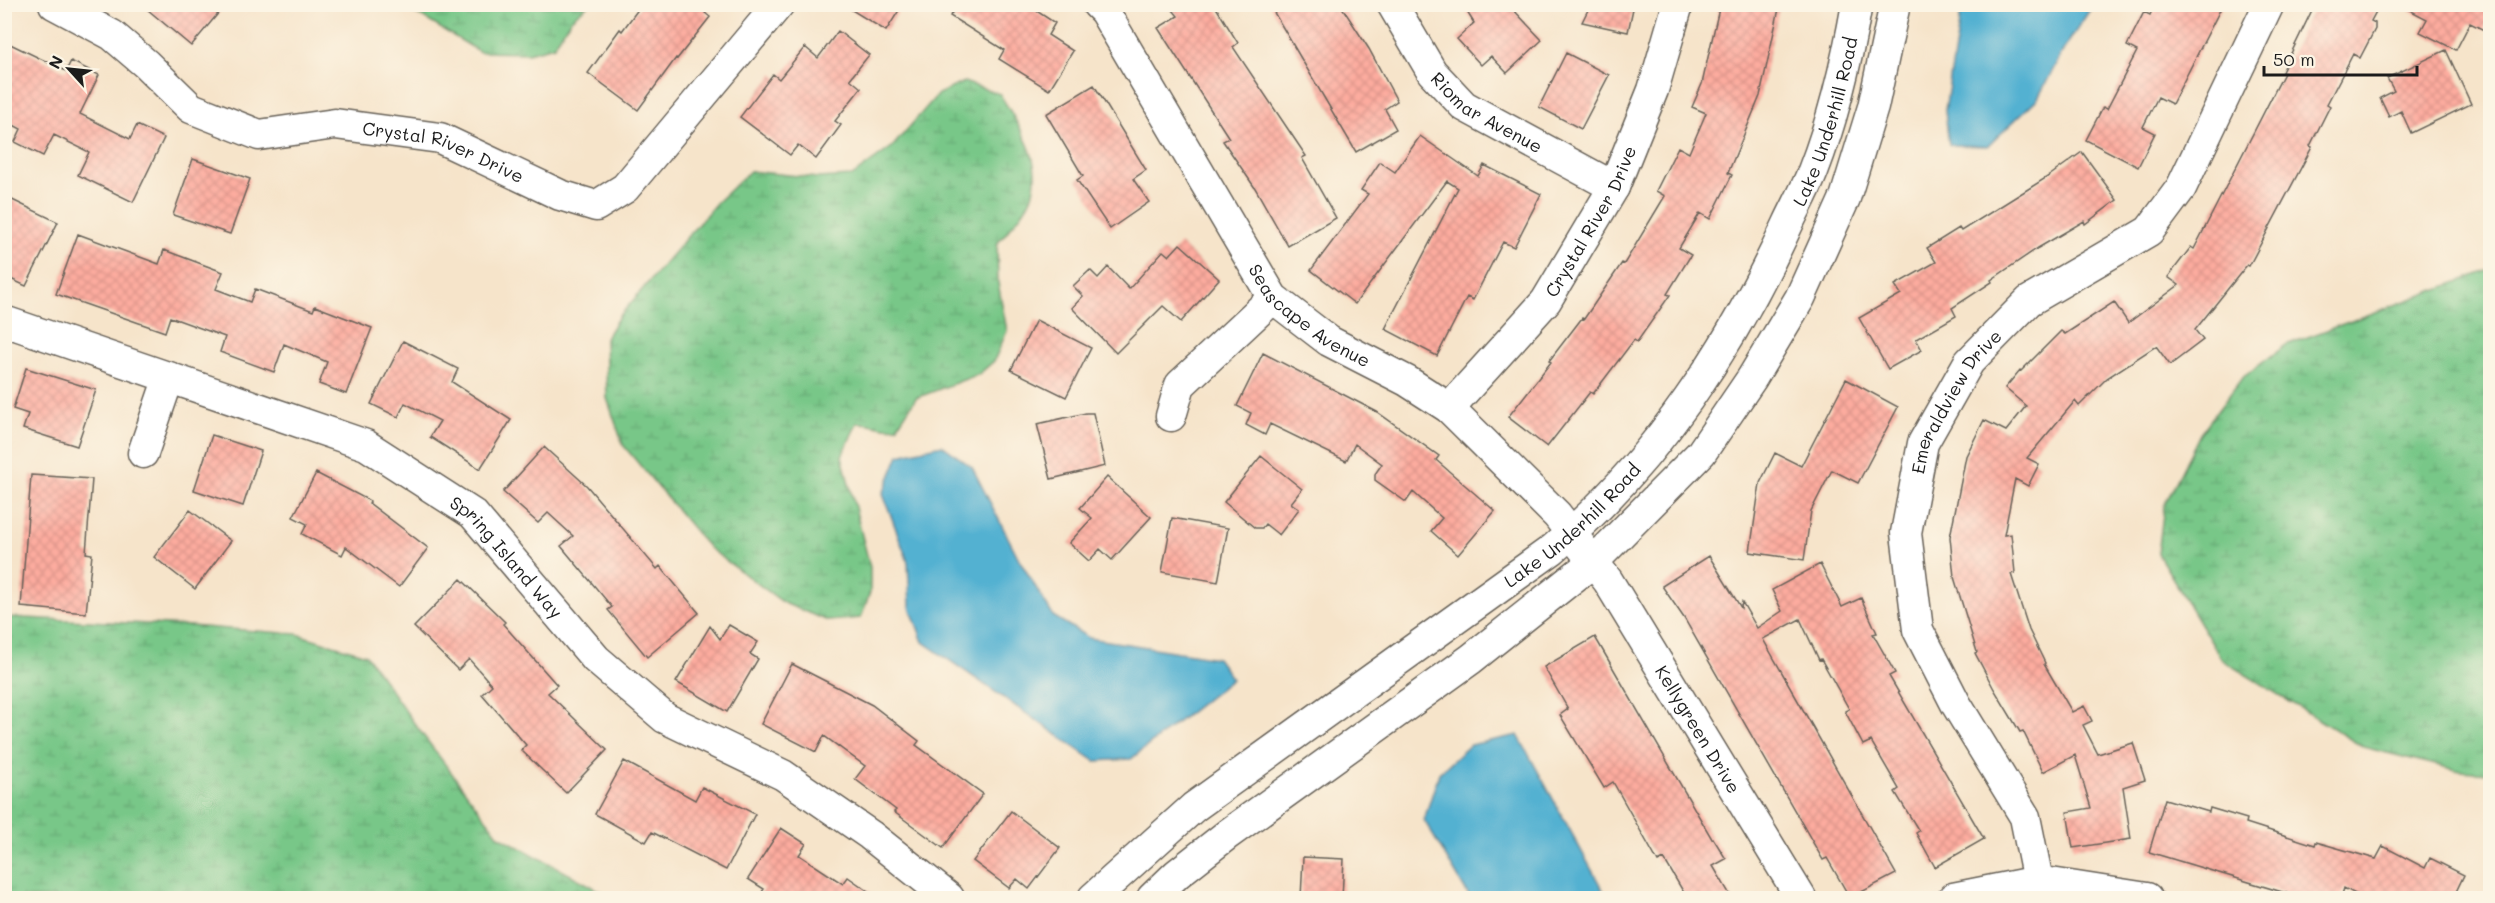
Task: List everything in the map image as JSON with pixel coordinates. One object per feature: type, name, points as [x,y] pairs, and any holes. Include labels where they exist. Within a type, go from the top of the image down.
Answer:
[{"type":"street","name":"Crystal River Drive","points":[[54,4],[112,35],[191,108],[259,135],[335,124],[440,138],[560,195],[596,206],[625,188],[779,4]]},
{"type":"street","name":"Seascape Avenue","points":[[1097,4],[1104,11],[1272,298],[1329,341],[1407,381],[1449,408],[1557,514],[1593,562]]},
{"type":"street","name":"Riomar Avenue","points":[[1392,4],[1432,72],[1464,106],[1614,187]]},
{"type":"street","name":"Crystal River Drive","points":[[1449,408],[1546,301],[1614,187],[1653,90],[1677,4]]},
{"type":"street","name":"Lake Underhill Road","points":[[1093,898],[1194,807],[1426,642],[1586,522],[1667,427],[1721,352],[1769,266],[1813,171],[1845,69],[1857,4]]},
{"type":"street","name":"Lake Underhill Road","points":[[1152,898],[1177,874],[1228,834],[1471,659],[1593,562],[1701,453],[1752,378],[1800,298],[1845,198],[1873,107],[1895,4]]},
{"type":"street","name":"Emeraldview Drive","points":[[2038,881],[2025,817],[1956,704],[1918,630],[1906,533],[1923,443],[1970,362],[2029,301],[2149,231],[2181,188],[2270,4]]},
{"type":"street","points":[[1171,416],[1180,385],[1272,298]]},
{"type":"street","name":"Spring Island Way","points":[[4,321],[366,445],[473,514],[596,659],[665,718],[783,775],[870,834],[949,898]]},
{"type":"street","points":[[143,453],[169,377]]},
{"type":"street","name":"Kellygreen Drive","points":[[1593,562],[1608,581],[1801,898]]},
{"type":"street","points":[[1953,898],[2038,881],[2147,898]]},
{"type":"green space","points":[[408,5],[588,5],[571,19],[554,46],[528,53],[480,52],[412,11]]},
{"type":"green space","points":[[964,82],[1000,94],[1023,133],[1033,161],[1034,189],[1028,204],[997,244],[998,283],[1007,331],[994,361],[979,374],[916,398],[897,427],[887,428],[857,423],[842,456],[870,567],[870,592],[861,618],[828,621],[784,603],[709,548],[623,445],[607,398],[605,339],[618,318],[717,202],[750,171],[818,178],[852,176],[892,147],[938,94]]},
{"type":"green space","points":[[2490,270],[2490,773],[2460,771],[2363,747],[2222,660],[2158,554],[2164,506],[2200,434],[2242,378],[2286,345]]},
{"type":"green space","points":[[4,617],[297,634],[366,655],[499,836],[613,898],[5,898]]},
{"type":"water","points":[[1962,5],[2093,5],[2064,49],[2038,98],[1988,146],[1949,145],[1945,110]]},
{"type":"water","points":[[942,445],[972,467],[1020,561],[1053,616],[1089,638],[1217,658],[1232,679],[1131,759],[1095,761],[923,642],[910,607],[908,562],[883,494],[899,455]]},
{"type":"water","points":[[1518,735],[1606,898],[1470,898],[1424,820],[1439,773],[1470,745]]},
{"type":"building","points":[[141,4],[226,4],[191,46]]},
{"type":"building","points":[[642,4],[712,4],[705,13],[710,17],[638,110],[588,73],[620,29],[622,31]]},
{"type":"building","points":[[842,4],[903,4],[886,31]]},
{"type":"building","points":[[957,4],[1026,4],[1055,23],[1048,35],[1073,51],[1049,90],[999,59],[1004,50],[950,16]]},
{"type":"building","points":[[1168,4],[1214,4],[1238,43],[1233,47],[1306,156],[1302,158],[1336,218],[1288,246],[1255,188],[1223,141],[1229,138],[1158,28],[1178,16]]},
{"type":"building","points":[[1269,4],[1340,4],[1369,49],[1397,101],[1385,109],[1396,129],[1356,152]]},
{"type":"building","points":[[1462,4],[1509,5],[1542,40],[1507,73],[1491,56],[1481,65],[1457,39],[1474,23]]},
{"type":"building","points":[[1591,4],[1634,4],[1628,32],[1582,22]]},
{"type":"building","points":[[1720,4],[1780,4],[1760,96],[1728,173],[1732,175],[1710,219],[1700,213],[1679,248],[1691,255],[1667,294],[1670,295],[1637,342],[1634,340],[1593,394],[1590,392],[1547,447],[1508,417],[1582,318],[1584,319],[1622,263],[1624,264],[1665,196],[1656,191],[1678,147],[1689,153],[1706,113],[1692,107],[1702,84]]},
{"type":"building","points":[[2155,4],[2223,4],[2172,104],[2158,97],[2143,127],[2155,133],[2138,167],[2086,140],[2103,107],[2107,109],[2137,51],[2127,46],[2144,12],[2150,15]]},
{"type":"building","points":[[2315,4],[2380,4],[2371,21],[2375,23],[2375,29],[2360,58],[2353,54],[2327,104],[2330,106],[2310,146],[2312,147],[2249,266],[2247,265],[2195,330],[2203,340],[2170,365],[2156,346],[2107,378],[2079,406],[2075,401],[2027,458],[2039,464],[2028,486],[2015,479],[2004,535],[2011,534],[2015,573],[2011,574],[2029,630],[2044,664],[2072,712],[2084,706],[2092,721],[2083,725],[2098,754],[2133,743],[2145,780],[2123,787],[2131,839],[2073,848],[2067,812],[2091,808],[2075,755],[2043,772],[2023,731],[2020,732],[1975,653],[1977,652],[1954,577],[1950,537],[1966,456],[1984,420],[2006,431],[2026,406],[2005,388],[2020,370],[2061,331],[2065,334],[2114,302],[2128,323],[2179,285],[2168,277],[2191,247],[2194,249],[2284,73],[2282,72]]},
{"type":"building","points":[[2398,4],[2490,4],[2490,17],[2484,30],[2470,23],[2456,50],[2420,32],[2427,19]]},
{"type":"building","points":[[838,31],[869,55],[850,79],[861,88],[835,121],[841,125],[816,159],[798,145],[790,155],[740,117],[773,74],[779,79],[805,47],[818,58]]},
{"type":"building","points":[[4,41],[66,71],[71,61],[99,75],[80,114],[130,139],[137,125],[164,138],[133,202],[78,175],[89,152],[54,135],[43,156],[15,142],[21,129],[4,120]]},
{"type":"building","points":[[2446,50],[2471,104],[2411,133],[2401,111],[2389,117],[2380,98],[2394,91],[2387,78]]},
{"type":"building","points":[[1566,53],[1609,75],[1581,129],[1539,107]]},
{"type":"building","points":[[1094,85],[1146,170],[1133,179],[1149,202],[1110,229],[1077,180],[1083,176],[1046,114]]},
{"type":"building","points":[[1420,136],[1478,176],[1484,165],[1541,194],[1514,247],[1503,242],[1473,300],[1467,297],[1437,356],[1385,329],[1458,188],[1447,181],[1355,304],[1311,270],[1368,194],[1361,190],[1380,162],[1395,172]]},
{"type":"building","points":[[2082,152],[2117,200],[2085,224],[2084,221],[2038,248],[1952,308],[1956,316],[1916,339],[1922,350],[1888,369],[1859,318],[1901,294],[1895,285],[1936,262],[1927,248],[1959,228],[1961,231],[2049,176]]},
{"type":"building","points":[[193,159],[250,179],[230,234],[173,215]]},
{"type":"building","points":[[4,196],[58,222],[26,286],[4,276]]},
{"type":"building","points":[[78,234],[159,264],[164,250],[223,272],[216,289],[250,302],[255,289],[313,311],[315,306],[372,328],[346,394],[319,384],[327,362],[284,344],[274,372],[220,352],[225,337],[170,317],[165,332],[56,294]]},
{"type":"building","points":[[1180,244],[1219,279],[1181,322],[1163,306],[1116,353],[1072,308],[1083,296],[1073,286],[1090,270],[1098,278],[1108,267],[1129,289],[1163,251],[1169,256]]},
{"type":"building","points":[[1036,320],[1091,348],[1066,397],[1011,370]]},
{"type":"building","points":[[403,341],[458,369],[452,382],[511,420],[480,469],[430,437],[440,421],[405,403],[398,417],[371,404]]},
{"type":"building","points":[[1263,353],[1377,412],[1439,456],[1436,460],[1495,511],[1458,555],[1431,531],[1442,518],[1413,492],[1406,502],[1375,480],[1375,474],[1382,464],[1355,444],[1346,461],[1270,424],[1265,435],[1246,425],[1251,413],[1237,406]]},
{"type":"building","points":[[26,368],[96,390],[77,446],[23,429],[28,414],[13,409]]},
{"type":"building","points":[[1846,379],[1898,407],[1858,483],[1832,470],[1811,511],[1804,560],[1750,552],[1760,483],[1775,453],[1801,466]]},
{"type":"building","points":[[1093,413],[1105,466],[1051,479],[1037,424]]},
{"type":"building","points":[[212,435],[261,451],[243,506],[194,490]]},
{"type":"building","points":[[544,447],[587,486],[657,569],[660,566],[699,613],[647,657],[608,610],[612,607],[561,546],[573,536],[548,513],[538,523],[503,492]]},
{"type":"building","points":[[1261,456],[1302,489],[1291,503],[1299,509],[1279,535],[1265,524],[1262,528],[1255,528],[1224,502]]},
{"type":"building","points":[[316,473],[370,501],[369,503],[428,548],[399,587],[346,547],[342,555],[302,534],[307,524],[293,517]]},
{"type":"building","points":[[31,475],[92,479],[86,553],[92,554],[86,613],[21,607]]},
{"type":"building","points":[[1107,477],[1151,517],[1112,560],[1100,549],[1089,561],[1069,543],[1092,518],[1080,508]]},
{"type":"building","points":[[190,510],[231,541],[195,589],[154,557]]},
{"type":"building","points":[[1172,518],[1228,528],[1218,582],[1162,572]]},
{"type":"building","points":[[1709,556],[1741,608],[1742,602],[1757,628],[1782,611],[1772,590],[1820,564],[1842,607],[1861,598],[1877,633],[1873,634],[1895,673],[1889,676],[1984,839],[1935,867],[1916,833],[1919,831],[1895,792],[1899,789],[1871,741],[1863,745],[1845,711],[1849,709],[1821,659],[1819,660],[1800,619],[1763,639],[1896,874],[1850,898],[1827,858],[1823,860],[1684,618],[1662,586]]},
{"type":"building","points":[[461,579],[505,622],[503,624],[557,685],[548,693],[607,750],[566,793],[521,750],[526,745],[482,694],[492,685],[469,659],[458,670],[414,627]]},
{"type":"building","points":[[729,625],[758,642],[750,654],[758,659],[727,712],[676,682],[710,626],[720,639]]},
{"type":"building","points":[[1595,637],[1712,839],[1726,859],[1713,866],[1732,898],[1687,898],[1664,859],[1658,862],[1613,782],[1604,788],[1560,715],[1568,709],[1544,667]]},
{"type":"building","points":[[792,664],[872,705],[919,741],[916,745],[983,794],[943,848],[894,812],[896,810],[855,779],[865,766],[824,736],[816,752],[761,724]]},
{"type":"building","points":[[624,761],[695,800],[702,787],[755,814],[726,870],[652,832],[646,842],[595,814]]},
{"type":"building","points":[[2165,799],[2209,812],[2210,808],[2247,819],[2246,823],[2315,845],[2316,842],[2376,859],[2383,846],[2425,868],[2430,858],[2464,875],[2453,898],[2363,898],[2344,888],[2341,898],[2302,898],[2149,852]]},
{"type":"building","points":[[1011,811],[1060,848],[1029,889],[1017,879],[1009,888],[973,861]]},
{"type":"building","points":[[781,828],[806,844],[799,855],[843,884],[848,877],[878,898],[758,898],[764,889],[748,879]]},
{"type":"building","points":[[1303,857],[1344,859],[1342,898],[1301,898]]}]
